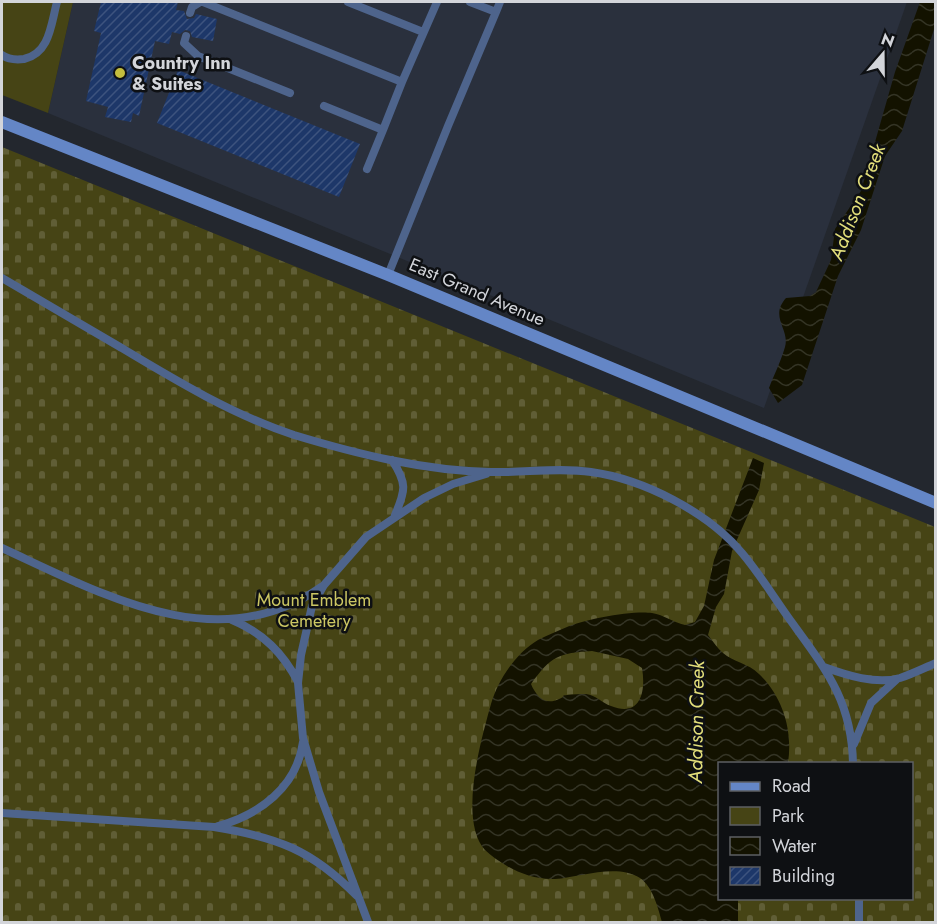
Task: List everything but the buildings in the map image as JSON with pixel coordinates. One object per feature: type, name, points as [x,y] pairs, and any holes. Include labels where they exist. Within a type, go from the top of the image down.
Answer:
[{"type":"main road","name":"East Grand Avenue","points":[[2,122],[388,275],[936,503]]},
{"type":"lane","points":[[2,55],[8,59],[19,59],[34,57],[41,51],[48,39],[57,2]]},
{"type":"lane","points":[[190,13],[192,7],[201,2],[402,82]]},
{"type":"lane","points":[[348,2],[423,32]]},
{"type":"lane","points":[[367,169],[437,2]]},
{"type":"lane","points":[[470,2],[496,12]]},
{"type":"lane","points":[[388,275],[500,2]]},
{"type":"lane","points":[[186,36],[184,43],[198,56],[290,93]]},
{"type":"lane","points":[[324,106],[383,130]]},
{"type":"lane","points":[[2,278],[188,387],[292,434],[392,460],[447,468],[491,472],[590,471],[635,483],[660,494],[711,525],[740,551],[838,691],[844,706],[853,746],[853,762]]},
{"type":"lane","points":[[392,460],[404,479],[404,491],[395,516]]},
{"type":"lane","points":[[368,922],[319,792],[303,738],[298,683],[301,655],[312,606],[324,585],[366,537],[423,498],[453,484],[491,472]]},
{"type":"lane","points":[[2,548],[117,600],[171,614],[232,620],[269,612],[308,596],[324,585]]},
{"type":"lane","points":[[232,620],[264,638],[280,653],[298,683]]},
{"type":"lane","points":[[823,667],[859,677],[878,679],[898,678],[936,663]]},
{"type":"lane","points":[[853,746],[870,703],[898,678]]},
{"type":"lane","points":[[214,827],[251,815],[279,792],[298,765],[303,738]]},
{"type":"lane","points":[[2,813],[214,827],[259,836],[304,853],[337,876],[359,899]]},
{"type":"lane","points":[[859,900],[859,922]]},
{"type":"shaded area","points":[[73,2],[907,2],[764,408],[48,113]]},
{"type":"green space","points":[[2,2],[73,2],[48,113],[2,95]]},
{"type":"green space","name":"Mount Emblem Cemetery","points":[[2,147],[935,527],[935,922],[2,922]]},
{"type":"water","name":"Addison Creek","points":[[920,2],[935,2],[935,26],[902,131],[885,156],[861,230],[838,276],[802,385],[778,403],[769,388],[786,341],[779,311],[781,305],[786,298],[810,296],[816,292],[831,260],[835,229],[861,191],[895,72]]},
{"type":"water","name":"Addison Creek","points":[[753,458],[764,463],[759,490],[732,551],[724,594],[716,607],[708,635],[727,656],[759,674],[774,693],[784,715],[789,751],[788,762],[718,762],[718,900],[738,900],[738,922],[662,922],[654,898],[645,882],[631,874],[610,871],[543,879],[518,872],[485,850],[477,837],[473,820],[474,779],[491,704],[498,686],[522,652],[538,640],[585,621],[644,612],[685,625],[695,622],[704,606],[714,560]],"holes":[[[592,651],[628,659],[642,668],[642,693],[635,705],[629,708],[621,709],[611,706],[586,694],[565,695],[549,701],[538,696],[531,684],[550,662],[571,653]]]},
{"type":"place","name":"Country Inn & Suites","points":[[120,73]]}]
